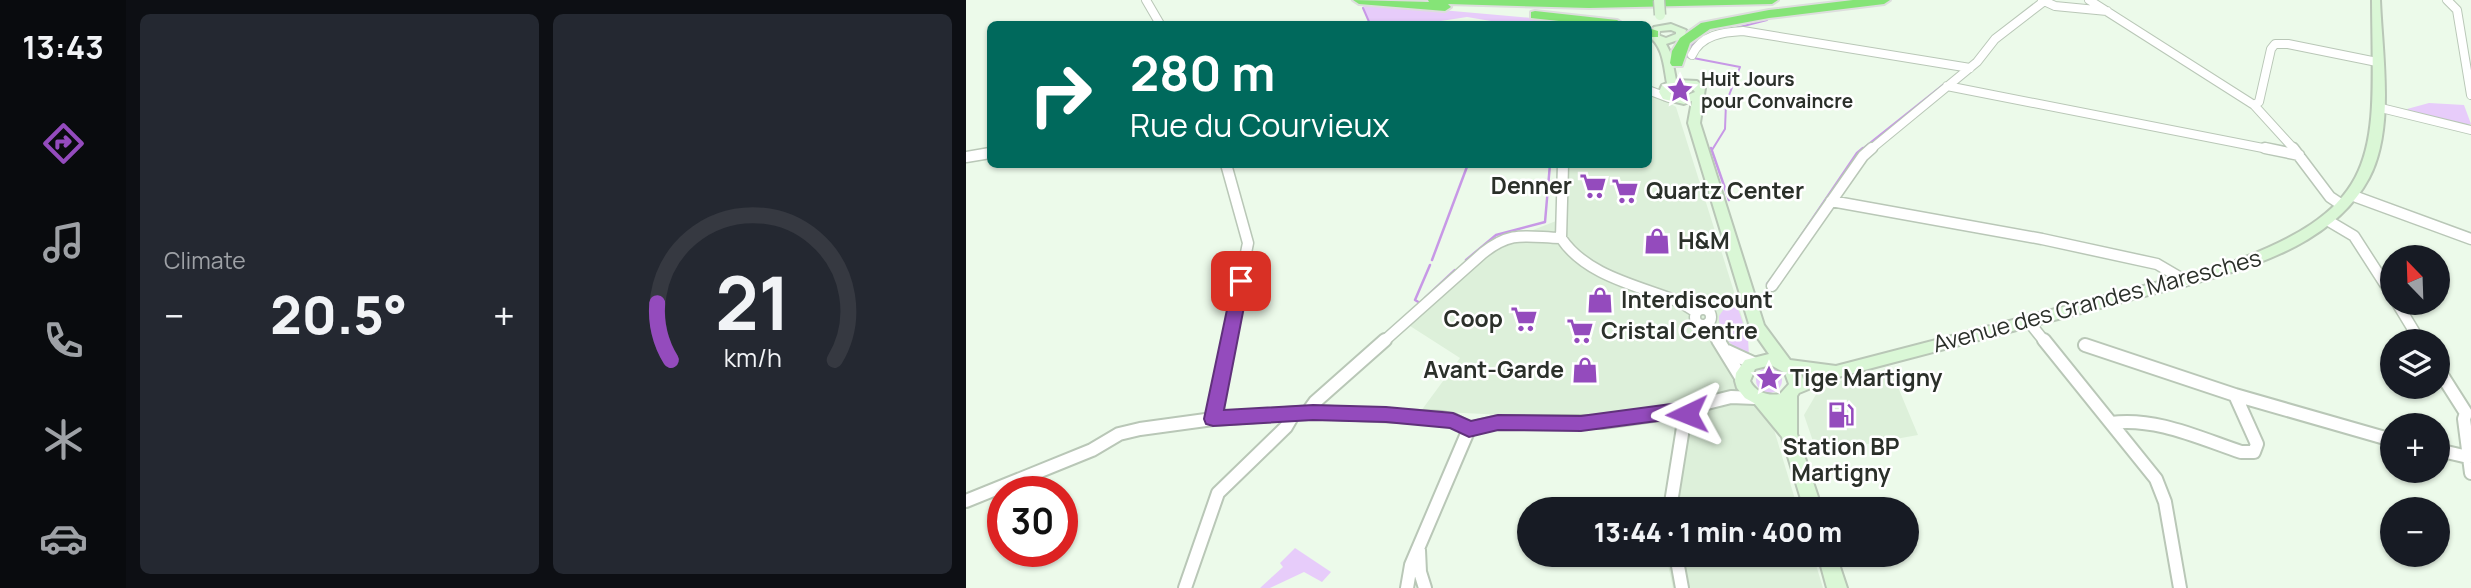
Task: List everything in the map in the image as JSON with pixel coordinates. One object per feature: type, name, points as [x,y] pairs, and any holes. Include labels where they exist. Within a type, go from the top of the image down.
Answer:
[{"type":"highway","points":[[1359,0],[1585,21]]},
{"type":"highway","points":[[1433,0],[1589,4],[1772,0]]},
{"type":"highway","points":[[1677,33],[1769,14],[1884,0]]},
{"type":"highway","points":[[1677,64],[1679,51],[1685,41],[1706,26]]},
{"type":"main road","points":[[1659,0],[1663,15],[1677,33]]},
{"type":"main road","points":[[1654,34],[1663,15],[1665,0]]},
{"type":"main road","name":"Avenue des Grandes Maresches","points":[[1793,392],[1835,372],[2186,281],[2267,255],[2327,220],[2347,200],[2363,178],[2372,155],[2377,107],[2375,0]]},
{"type":"main road","points":[[1654,34],[1677,33]]},
{"type":"main road","points":[[1677,33],[1672,49],[1677,64],[1683,75],[1700,89],[1693,122]]},
{"type":"main road","points":[[1654,34],[1666,54],[1670,84],[1664,92],[1693,122],[1757,327],[1797,378],[1789,433],[1809,497]]},
{"type":"main road","points":[[1670,84],[1693,83]]},
{"type":"main road","points":[[1671,99],[1687,100],[1698,96]]},
{"type":"main road","points":[[1753,363],[1757,327]]},
{"type":"main road","points":[[1786,364],[1768,359],[1753,363],[1745,370],[1742,381],[1746,391],[1758,399],[1789,433]]},
{"type":"main road","name":"Avenue des Grandes Maresches","points":[[1786,364],[1835,372]]},
{"type":"main road","points":[[1758,399],[1776,402],[1793,392]]},
{"type":"main road","points":[[1831,567],[1837,588]]},
{"type":"street","points":[[1146,0],[1158,21]]},
{"type":"street","points":[[2089,0],[2254,104],[2299,155],[2330,197],[2471,239]]},
{"type":"street","points":[[2447,0],[2457,7],[2468,56],[2471,95]]},
{"type":"street","points":[[1772,286],[1863,156],[1970,68],[1987,45],[2043,1],[2064,8],[2101,6]]},
{"type":"street","points":[[1692,55],[1695,46],[1705,39],[1726,32],[1743,31],[1970,68]]},
{"type":"street","points":[[2254,104],[2259,102],[2271,50],[2275,44],[2288,44],[2376,62]]},
{"type":"street","points":[[1652,88],[1670,84]]},
{"type":"street","points":[[1947,86],[2299,155]]},
{"type":"street","points":[[1652,91],[1671,99]]},
{"type":"street","points":[[2377,107],[2471,130]]},
{"type":"street","points":[[966,151],[987,151]]},
{"type":"street","points":[[966,157],[987,152]]},
{"type":"street","points":[[1213,419],[1248,243],[1227,168]]},
{"type":"street","points":[[1563,168],[1561,238],[1571,252],[1623,281],[1673,297],[1696,312],[1696,321],[1708,323],[1727,351],[1742,381],[1731,397]]},
{"type":"street","points":[[1830,201],[2042,239],[2162,265],[2186,281]]},
{"type":"street","points":[[2327,220],[2354,236],[2380,276]]},
{"type":"street","points":[[1185,588],[1218,494],[1300,414],[1496,242],[1511,236],[1561,238]]},
{"type":"street","points":[[2029,322],[2156,479],[2163,494],[2180,588]]},
{"type":"street","points":[[2085,345],[2235,395],[2380,437]]},
{"type":"street","points":[[1727,351],[1753,363]]},
{"type":"street","points":[[2450,387],[2468,413],[2464,419],[2471,473]]},
{"type":"street","points":[[2112,423],[2145,421],[2241,453],[2255,452],[2257,444],[2235,395]]},
{"type":"street","points":[[966,500],[1092,450],[1119,434],[1213,419],[1300,414],[1442,418],[1453,420],[1469,429],[1498,422],[1602,422],[1686,409],[1731,397],[1758,399]]},
{"type":"street","points":[[1671,497],[1686,409]]},
{"type":"street","points":[[1408,588],[1411,565],[1419,543],[1469,429]]},
{"type":"street","points":[[2450,453],[2468,457]]},
{"type":"street","points":[[1419,543],[1420,572],[1425,588]]},
{"type":"street","points":[[1678,567],[1682,588]]},
{"type":"shaded area","points":[[1362,3],[1566,21],[1491,21],[1467,17],[1441,21],[1368,21]]},
{"type":"shaded area","points":[[1652,96],[1660,97],[1676,107],[1747,333],[1748,360],[1735,386],[1768,410],[1794,497],[1668,497],[1675,423],[1421,411],[1460,358],[1407,324],[1500,243],[1556,221],[1558,168],[1652,168]]},
{"type":"shaded area","points":[[2429,103],[2464,105],[2471,124],[2459,125],[2411,113],[2407,109]]},
{"type":"shaded area","points":[[1733,294],[1748,338],[1749,356],[1728,340],[1719,323],[1719,316],[1726,306],[1733,303]]},
{"type":"shaded area","points":[[1769,367],[1778,371],[1782,380],[1778,389],[1769,393],[1760,389],[1756,380],[1760,371]]},
{"type":"shaded area","points":[[1890,368],[1918,435],[1817,453],[1804,415],[1821,386]]},
{"type":"shaded area","points":[[1295,548],[1331,572],[1322,582],[1304,572],[1270,588],[1260,588],[1283,567],[1280,563]]},
{"type":"shaded area","points":[[1669,567],[1817,567],[1823,588],[1673,588]]},
{"type":"waterway","points":[[1363,8],[1369,21]]},
{"type":"waterway","points":[[1728,30],[1767,20]]},
{"type":"waterway","points":[[1701,38],[1690,47],[1688,57],[1740,67],[1726,103],[1725,129],[1712,150]]},
{"type":"waterway","points":[[1861,150],[1944,84]]},
{"type":"waterway","points":[[1711,148],[1729,200]]},
{"type":"waterway","points":[[1790,252],[1863,148]]},
{"type":"waterway","points":[[1432,260],[1466,168]]},
{"type":"waterway","points":[[1466,260],[1496,235],[1545,222],[1550,168]]},
{"type":"waterway","points":[[1420,303],[1415,300],[1430,265]]},
{"type":"waterway","points":[[1425,298],[1455,270]]},
{"type":"waterway","points":[[1767,284],[1774,275]]},
{"type":"place","name":"Huit Jours pour Convaincre","points":[[1680,90]]},
{"type":"place","name":"Denner","points":[[1593,186]]},
{"type":"place","name":"Quartz Center","points":[[1625,191]]},
{"type":"place","name":"H&M","points":[[1657,241]]},
{"type":"place","name":"Interdiscount","points":[[1600,300]]},
{"type":"place","name":"Coop","points":[[1524,319]]},
{"type":"place","name":"Cristal Centre","points":[[1580,331]]},
{"type":"place","name":"Avant-Garde","points":[[1585,370]]},
{"type":"place","name":"Tige Martigny","points":[[1769,378]]},
{"type":"place","name":"Station BP Martigny","points":[[1841,415]]},
{"type":"route","points":[[1241,281],[1213,419],[1337,412],[1442,418],[1453,420],[1469,429],[1498,422],[1581,424],[1686,409],[1687,414]]}]
